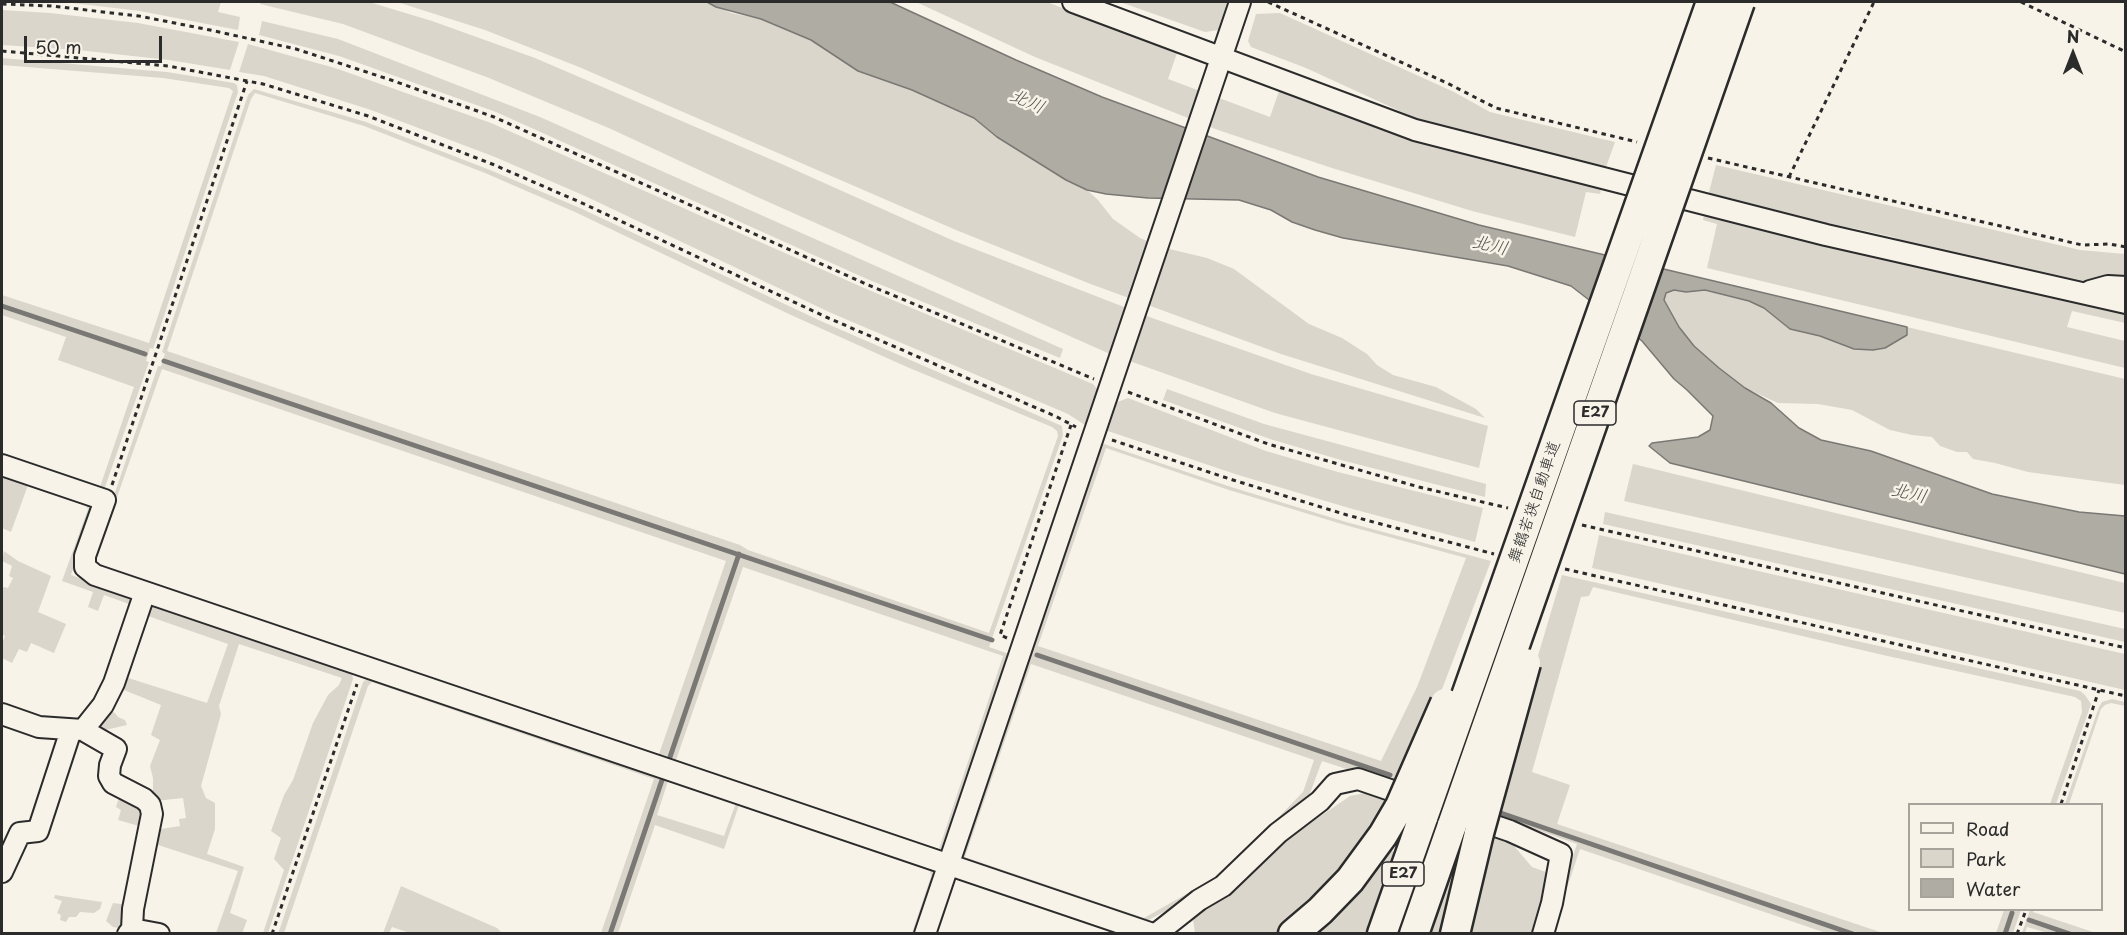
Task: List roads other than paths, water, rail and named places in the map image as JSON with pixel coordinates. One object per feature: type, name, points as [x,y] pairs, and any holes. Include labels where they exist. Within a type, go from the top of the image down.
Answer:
[{"type":"highway","points":[[1293,933],[1320,911],[1350,880],[1383,835],[1412,810],[1434,731],[1558,395],[1602,313],[1712,2]]},
{"type":"highway","name":"E27","points":[[1414,933],[1465,829],[1596,409],[1740,2]]},
{"type":"highway","name":"E27","points":[[1382,933],[1412,810]]},
{"type":"highway","points":[[1455,933],[1465,829]]},
{"type":"street","points":[[1073,2],[1218,66],[1415,130],[1826,235],[2126,303]]},
{"type":"street","points":[[925,933],[1240,2]]},
{"type":"street","points":[[2082,293],[2108,286],[2126,287]]},
{"type":"street","points":[[2,465],[105,500],[85,556],[85,567],[95,575],[1154,933],[1199,900],[1223,886],[1278,833],[1320,801],[1335,784],[1358,779],[1510,831],[1561,854],[1552,903],[1543,933]]},
{"type":"street","points":[[2,872],[20,833],[38,831],[77,730],[103,705],[114,683],[145,592]]},
{"type":"street","points":[[2,714],[39,727],[77,730],[116,750],[110,765],[110,776],[113,783],[144,799],[150,805],[151,821],[130,931],[159,933]]},
{"type":"water","name":"北川","points":[[707,2],[890,2],[1102,97],[1318,177],[1479,225],[1907,327],[1907,335],[1885,348],[1854,349],[1820,336],[1790,329],[1764,308],[1749,301],[1705,290],[1686,292],[1674,290],[1666,293],[1664,300],[1679,327],[1694,346],[1745,388],[1771,403],[1799,428],[1821,440],[1871,451],[1992,494],[2079,512],[2125,516],[2125,574],[1670,463],[1649,446],[1652,443],[1698,437],[1710,430],[1713,416],[1674,379],[1642,341],[1571,286],[1508,266],[1343,238],[1292,222],[1271,210],[1239,200],[1148,198],[1087,190],[1066,180],[997,137],[974,118],[912,90],[858,71],[811,40],[761,19],[716,7]]},
{"type":"waterway","points":[[2,306],[145,354]]},
{"type":"waterway","points":[[164,361],[992,640]]},
{"type":"waterway","points":[[670,757],[739,554]]},
{"type":"waterway","points":[[1037,655],[1390,775]]},
{"type":"waterway","points":[[610,934],[662,780]]},
{"type":"waterway","points":[[1495,811],[1853,934]]},
{"type":"waterway","points":[[2005,934],[2012,913]]},
{"type":"waterway","points":[[2029,920],[2070,934]]}]
